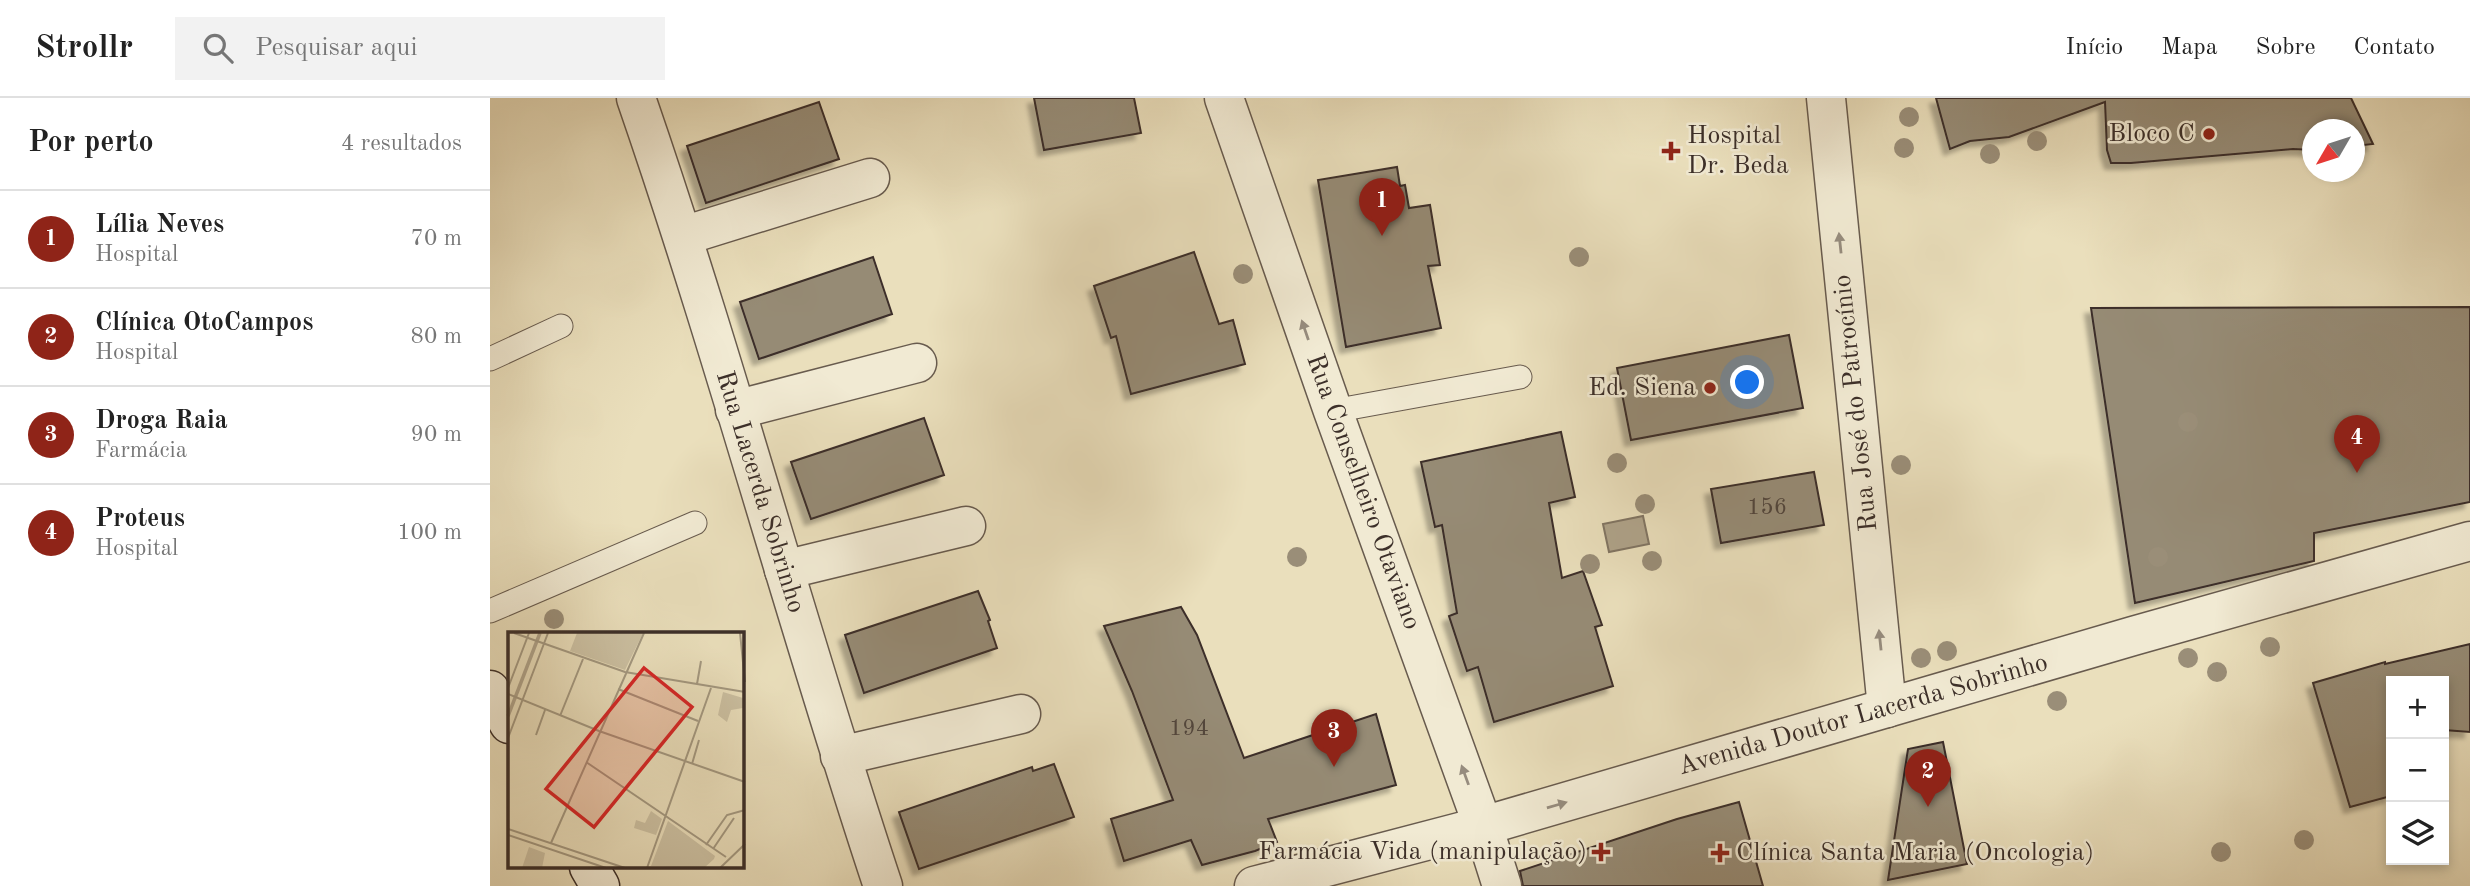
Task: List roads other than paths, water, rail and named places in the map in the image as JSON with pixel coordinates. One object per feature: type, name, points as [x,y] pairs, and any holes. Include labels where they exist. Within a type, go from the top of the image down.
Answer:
[{"type":"street","name":"Rua Lacerda Sobrinho","points":[[636,98],[683,236],[839,756],[883,886]]},
{"type":"street","name":"Rua Conselheiro Otaviano","points":[[1224,98],[1502,886]]},
{"type":"street","name":"Rua José do Patrocínio","points":[[1826,98],[1887,708]]},
{"type":"street","points":[[683,236],[870,178]]},
{"type":"street","points":[[735,410],[917,363]]},
{"type":"street","points":[[784,570],[966,526]]},
{"type":"street","name":"Avenida Doutor Lacerda Sobrinho","points":[[1254,886],[1483,826],[2470,541]]},
{"type":"street","points":[[490,690],[508,722]]},
{"type":"street","points":[[839,756],[1021,714]]},
{"type":"street","points":[[590,868],[600,886]]},
{"type":"lane","points":[[490,359],[561,326]]},
{"type":"lane","points":[[1333,411],[1520,377]]},
{"type":"lane","points":[[490,611],[695,523]]},
{"type":"place","name":"Bloco C","points":[[2209,134]]},
{"type":"place","name":"Hospital Dr. Beda","points":[[1671,151]]},
{"type":"place","name":"Lília Neves","points":[[1382,236]]},
{"type":"place","name":"Ed. Siena","points":[[1710,388]]},
{"type":"place","name":"Proteus","points":[[2357,473]]},
{"type":"place","name":"Droga Raia","points":[[1334,767]]},
{"type":"place","name":"Clínica OtoCampos","points":[[1928,807]]},
{"type":"place","name":"Farmácia Vida (manipulação)","points":[[1601,852]]},
{"type":"place","name":"Clínica Santa Maria (Oncologia)","points":[[1720,853]]}]
